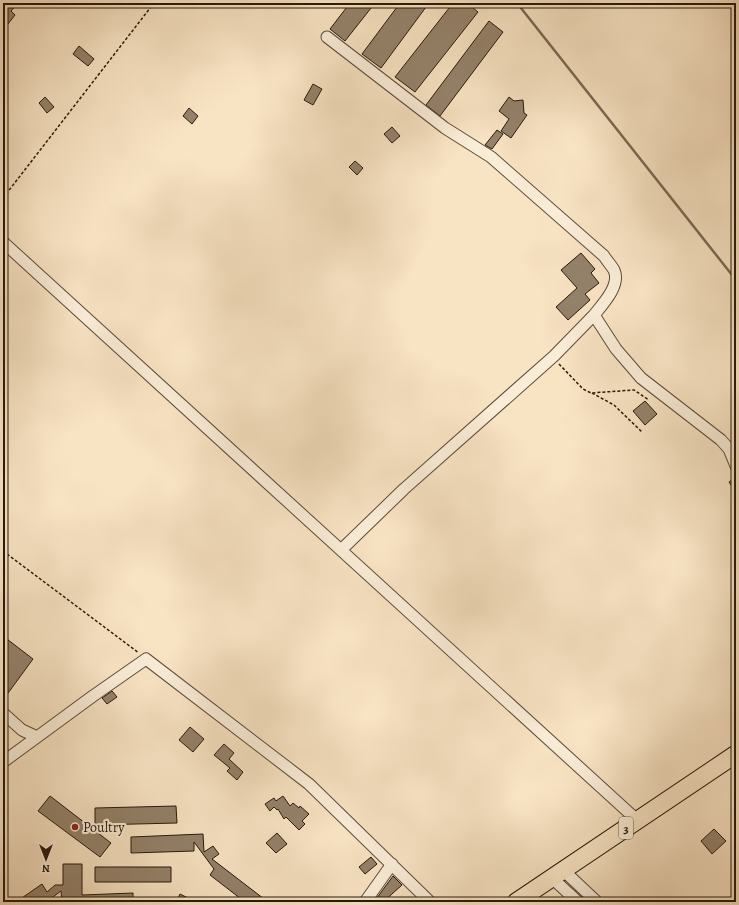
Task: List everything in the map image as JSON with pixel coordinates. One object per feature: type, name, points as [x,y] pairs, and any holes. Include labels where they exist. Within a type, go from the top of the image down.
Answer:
[{"type":"highway","name":"3","points":[[521,900],[557,874],[736,754]]},
{"type":"street","points":[[328,37],[445,128],[491,157],[604,256],[614,270],[616,279],[609,296],[594,315],[554,356],[404,489],[341,550]]},
{"type":"street","points":[[3,242],[637,820]]},
{"type":"street","points":[[594,315],[616,349],[641,378],[721,440],[729,449],[736,466]]},
{"type":"street","points":[[3,762],[146,659],[310,784],[430,902]]},
{"type":"street","points":[[3,713],[22,730],[37,737]]},
{"type":"street","points":[[365,902],[392,864]]},
{"type":"street","points":[[557,874],[578,902]]},
{"type":"street","points":[[557,874],[597,902]]},
{"type":"path","points":[[3,198],[154,3]]},
{"type":"path","points":[[554,356],[562,368],[583,389],[614,405],[642,432]]},
{"type":"path","points":[[592,393],[634,390],[649,400]]},
{"type":"path","points":[[3,551],[146,659]]},
{"type":"building","points":[[3,3],[18,3],[11,11],[15,15],[8,24],[3,20]]},
{"type":"building","points":[[350,3],[375,3],[345,41],[330,29]]},
{"type":"building","points":[[400,3],[429,3],[381,68],[362,54]]},
{"type":"building","points":[[453,3],[467,3],[478,12],[415,92],[395,77]]},
{"type":"building","points":[[489,21],[503,32],[440,116],[426,105]]},
{"type":"building","points":[[79,46],[94,59],[88,66],[73,54]]},
{"type":"building","points":[[313,84],[322,89],[313,105],[304,100]]},
{"type":"building","points":[[45,97],[54,107],[47,113],[39,103]]},
{"type":"building","points":[[509,97],[514,101],[523,100],[524,113],[527,115],[511,138],[501,131],[509,119],[499,111]]},
{"type":"building","points":[[189,108],[198,116],[192,124],[183,116]]},
{"type":"building","points":[[392,127],[400,136],[392,143],[384,134]]},
{"type":"building","points":[[497,130],[503,134],[492,149],[485,145]]},
{"type":"building","points":[[355,161],[363,168],[357,175],[349,167]]},
{"type":"building","points":[[581,253],[595,269],[591,273],[599,283],[585,294],[590,300],[568,320],[556,307],[577,288],[561,270]]},
{"type":"building","points":[[645,401],[657,414],[645,425],[633,411]]},
{"type":"building","points":[[736,477],[736,493],[729,482]]},
{"type":"building","points":[[3,636],[33,659],[3,700]]},
{"type":"building","points":[[112,691],[117,697],[107,704],[102,698]]},
{"type":"building","points":[[190,727],[204,739],[193,752],[179,740]]},
{"type":"building","points":[[224,744],[234,753],[229,759],[243,772],[237,780],[227,771],[230,768],[214,755]]},
{"type":"building","name":"Poultry","points":[[50,796],[111,843],[100,857],[38,811]]},
{"type":"building","points":[[283,796],[290,806],[293,803],[299,808],[300,806],[309,814],[302,821],[305,824],[299,830],[286,817],[284,819],[278,809],[277,810],[274,807],[270,811],[265,804],[274,798],[276,801]]},
{"type":"building","name":"Poultry","points":[[176,806],[177,823],[95,825],[95,808]]},
{"type":"building","points":[[714,829],[726,841],[712,854],[701,841]]},
{"type":"building","points":[[277,833],[287,844],[276,853],[266,843]]},
{"type":"building","points":[[203,834],[204,852],[213,846],[219,854],[212,859],[268,902],[245,902],[210,875],[214,869],[194,842],[194,851],[131,853],[131,837]]},
{"type":"building","points":[[371,857],[377,864],[365,874],[359,867]]},
{"type":"building","points":[[63,864],[82,864],[82,895],[133,893],[133,902],[62,902],[61,891],[46,902],[16,902],[42,884],[47,892],[55,885],[63,885]]},
{"type":"building","name":"Poultry","points":[[95,867],[171,867],[171,882],[95,882]]},
{"type":"building","points":[[393,876],[402,885],[383,902],[374,902]]},
{"type":"building","points":[[180,894],[196,902],[176,902]]},
{"type":"waterway","points":[[517,3],[736,280]]},
{"type":"place","name":"Poultry","points":[[75,827]]}]
